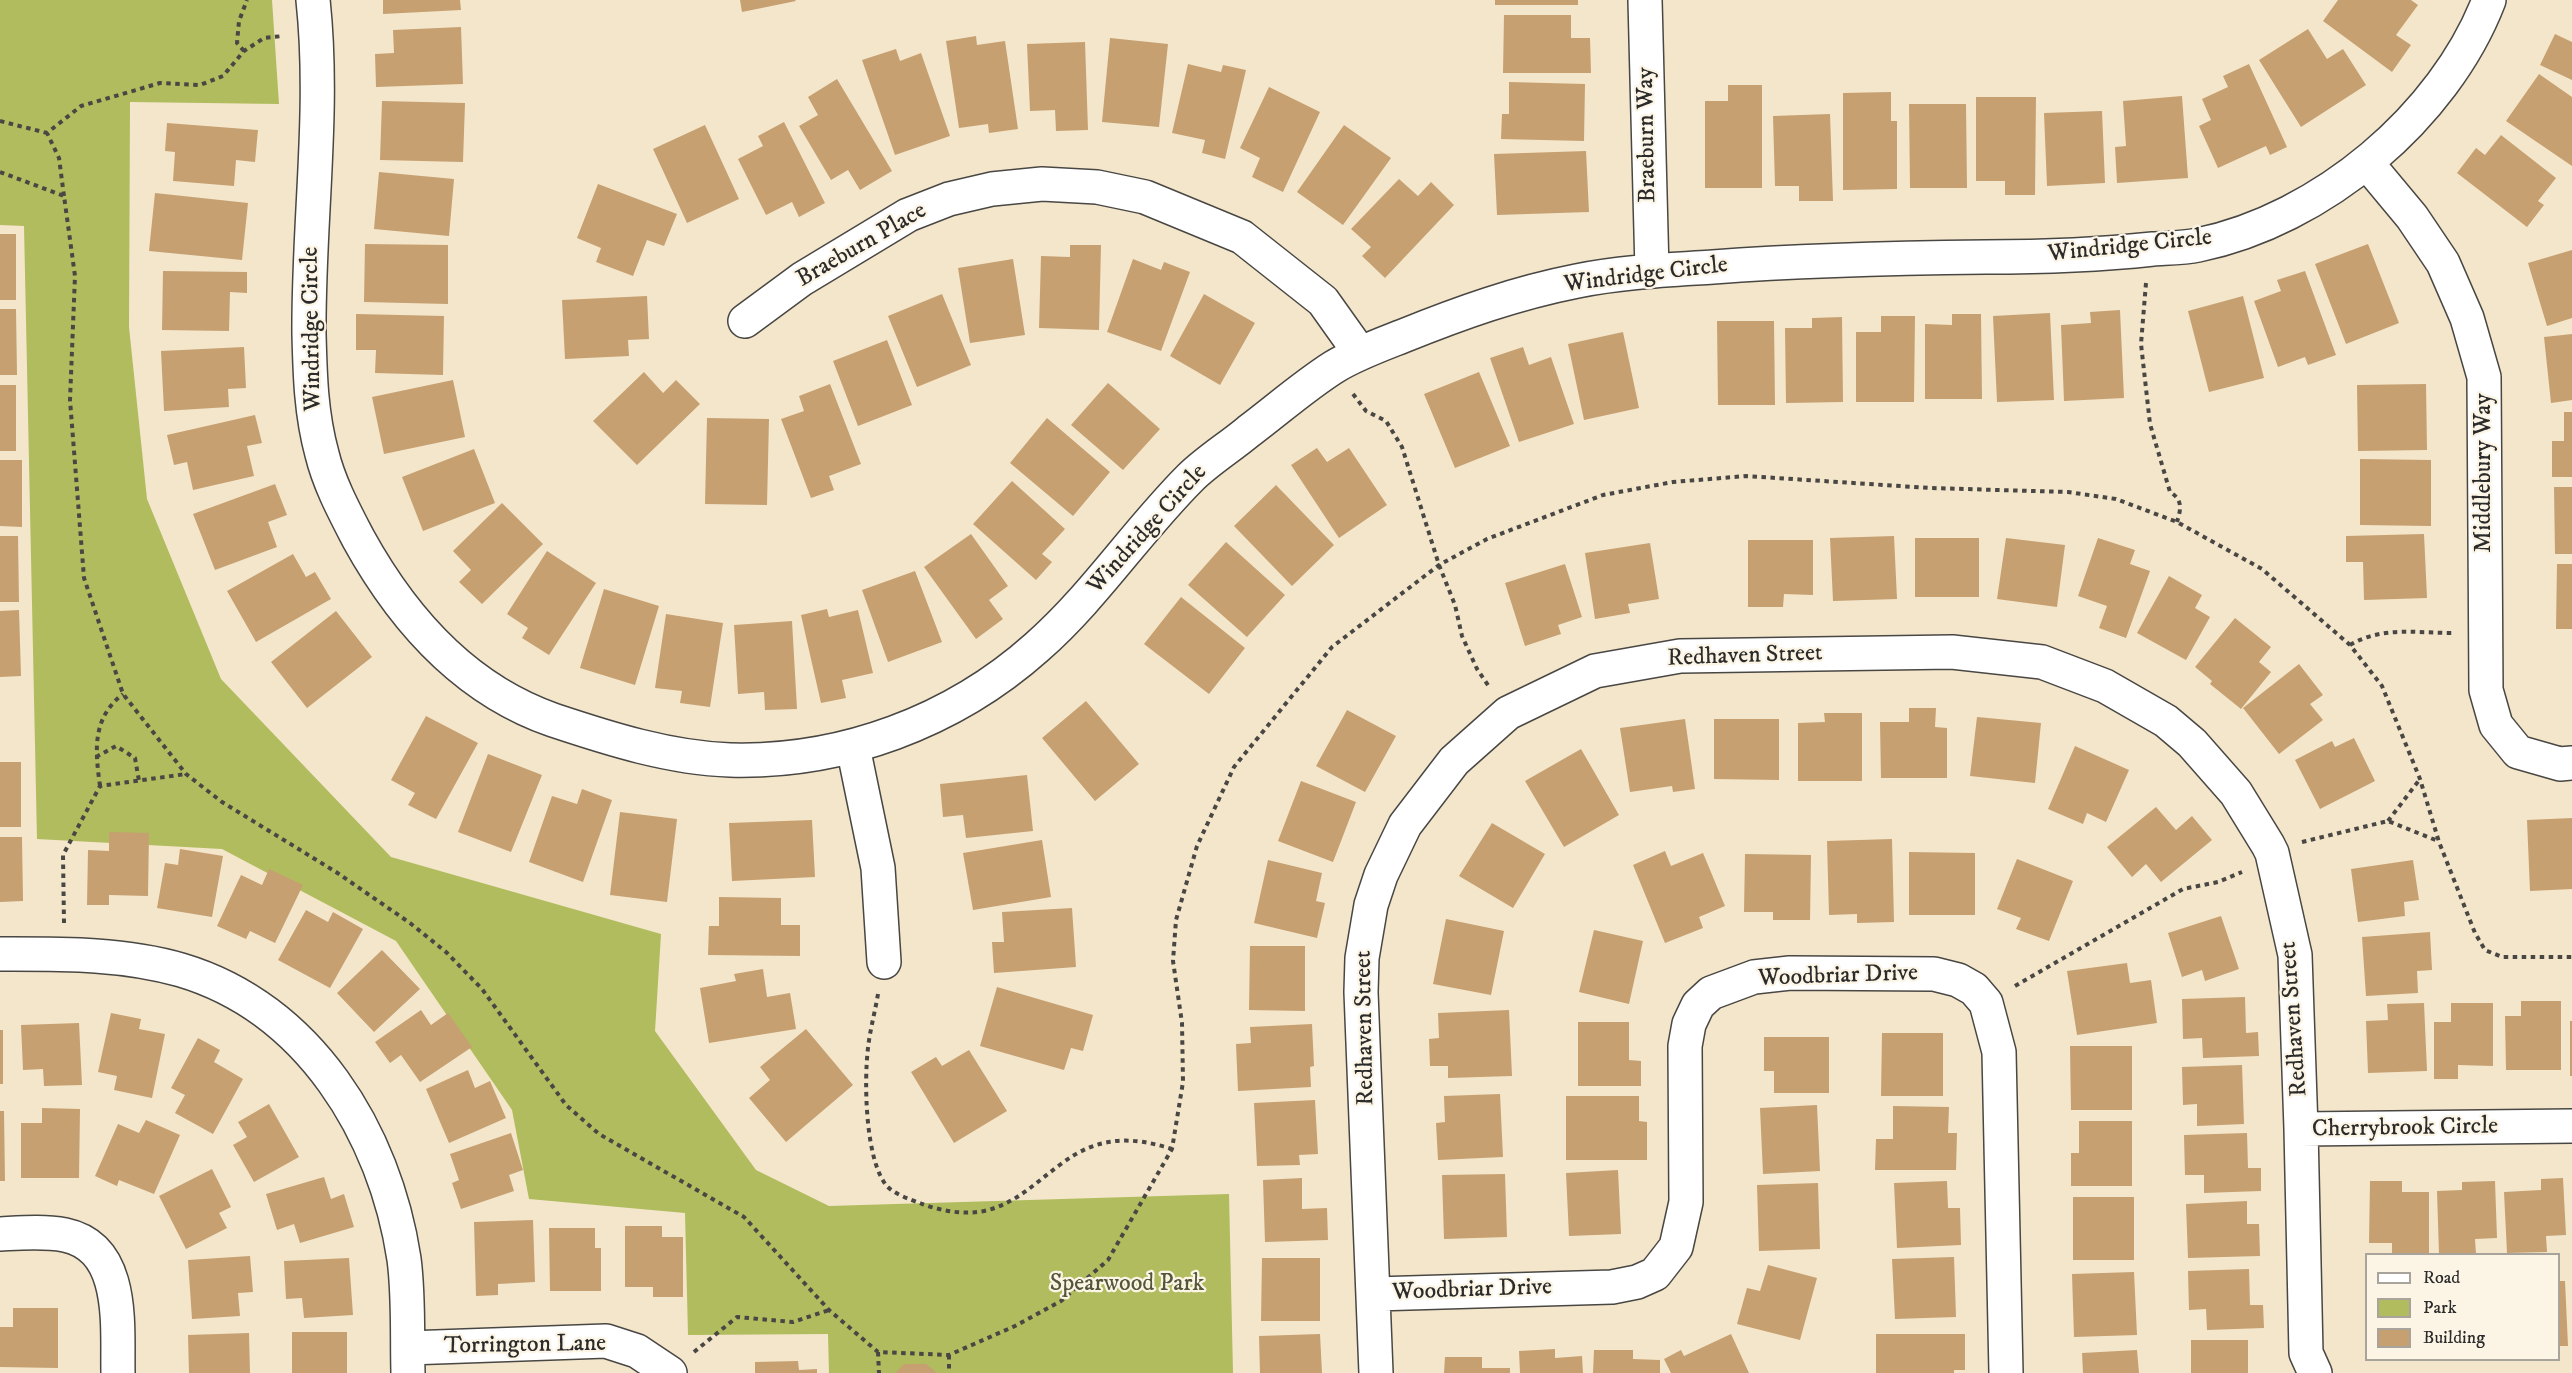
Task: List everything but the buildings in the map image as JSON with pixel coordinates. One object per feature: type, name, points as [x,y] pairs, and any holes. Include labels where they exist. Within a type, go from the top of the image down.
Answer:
[{"type":"street","name":"Windridge Circle","points":[[313,0],[316,32],[316,173],[308,269],[311,399],[323,460],[345,512],[373,564],[401,604],[438,649],[475,680],[535,713],[597,735],[664,752],[728,760],[785,758],[853,747],[928,720],[985,687],[1034,650],[1077,608],[1193,474],[1346,360],[1474,308],[1528,291],[1588,279],[1652,271],[1829,258],[2083,256],[2199,245],[2258,226],[2310,202],[2367,163],[2441,88],[2481,22],[2489,0]]},
{"type":"street","name":"Braeburn Way","points":[[1645,0],[1652,271]]},
{"type":"street","name":"Middlebury Way","points":[[2367,163],[2412,217],[2443,263],[2467,318],[2484,377],[2486,690],[2496,725],[2518,752],[2560,764],[2572,763]]},
{"type":"street","name":"Braeburn Place","points":[[745,321],[802,279],[908,215],[949,199],[992,189],[1042,184],[1097,187],[1145,197],[1242,237],[1323,302],[1346,360]]},
{"type":"street","name":"Redhaven Street","points":[[1377,1373],[1361,993],[1362,958],[1371,905],[1381,875],[1405,825],[1454,761],[1508,713],[1595,671],[1680,656],[1952,652],[2042,662],[2105,686],[2166,721],[2192,743],[2236,793],[2272,854],[2295,955],[2301,1130]]},
{"type":"street","points":[[853,747],[878,868],[884,962]]},
{"type":"street","points":[[0,954],[65,954],[144,962],[180,970],[219,984],[256,1005],[291,1032],[314,1056],[355,1111],[377,1156],[390,1196],[404,1260],[408,1361]]},
{"type":"street","name":"Woodbriar Drive","points":[[1375,1294],[1612,1287],[1637,1282],[1654,1274],[1676,1246],[1686,1202],[1685,1046],[1689,1024],[1698,1005],[1711,993],[1754,977],[1790,974],[1934,974],[1958,980],[1974,990],[1986,1003]]},
{"type":"street","points":[[1986,1003],[2000,1052],[2006,1373]]},
{"type":"street","name":"Cherrybrook Circle","points":[[2315,1373],[2306,1353],[2301,1130],[2572,1126]]},
{"type":"street","points":[[0,1234],[45,1233],[67,1236],[87,1245],[106,1265],[114,1291],[118,1373]]},
{"type":"street","name":"Torrington Lane","points":[[408,1361],[606,1341],[678,1366]]},
{"type":"path","points":[[244,51],[237,43],[239,21],[247,0]]},
{"type":"path","points":[[47,133],[81,106],[160,83],[200,85],[223,76],[244,51],[264,38],[316,32]]},
{"type":"path","points":[[0,121],[47,133]]},
{"type":"path","points":[[47,133],[59,158],[75,276],[70,400],[84,578],[123,694],[186,774],[222,802],[336,872],[410,923],[446,952],[482,989],[566,1105],[599,1134],[744,1217],[829,1310],[878,1352],[949,1355],[1015,1326],[1061,1301],[1108,1260],[1172,1149],[1183,1083],[1182,1023],[1173,961],[1176,920],[1197,846],[1234,767],[1332,647],[1439,565],[1487,539],[1604,495],[1673,482],[1746,476],[1930,488],[2068,492],[2116,499],[2177,522],[2262,569],[2350,645],[2382,686],[2420,779],[2439,842],[2475,933],[2485,950],[2502,957],[2572,957]]},
{"type":"path","points":[[0,172],[64,196]]},
{"type":"path","points":[[2157,279],[2146,281],[2141,344],[2150,424],[2170,492],[2178,496],[2182,507],[2177,522]]},
{"type":"path","points":[[1346,360],[1366,411],[1386,421],[1394,430],[1402,447],[1439,565],[1455,605],[1462,636],[1477,669],[1508,713]]},
{"type":"path","points":[[2350,645],[2384,632],[2486,633]]},
{"type":"path","points":[[65,954],[63,855],[100,786],[96,757],[97,736],[109,705],[123,694]]},
{"type":"path","points":[[96,757],[116,746],[135,758],[139,781]]},
{"type":"path","points":[[100,786],[186,774]]},
{"type":"path","points":[[2388,821],[2420,779]]},
{"type":"path","points":[[1986,1003],[2183,888],[2218,882],[2250,869],[2272,854],[2311,839],[2388,821],[2439,842]]},
{"type":"path","points":[[884,962],[868,1048],[867,1097],[877,1170],[887,1188],[944,1212],[984,1211],[1016,1199],[1062,1163],[1091,1147],[1125,1138],[1147,1141],[1172,1149]]},
{"type":"path","points":[[678,1366],[737,1317],[793,1322],[829,1310]]},
{"type":"path","points":[[878,1352],[879,1373]]},
{"type":"path","points":[[949,1355],[949,1373]]},
{"type":"green space","name":"Spearwood Park","points":[[0,0],[272,0],[279,104],[130,102],[129,327],[147,499],[221,679],[391,857],[661,934],[655,1031],[756,1170],[829,1206],[1229,1194],[1233,1373],[829,1373],[828,1334],[688,1335],[685,1213],[529,1199],[512,1110],[396,941],[222,849],[37,839],[24,226],[0,225]]}]
